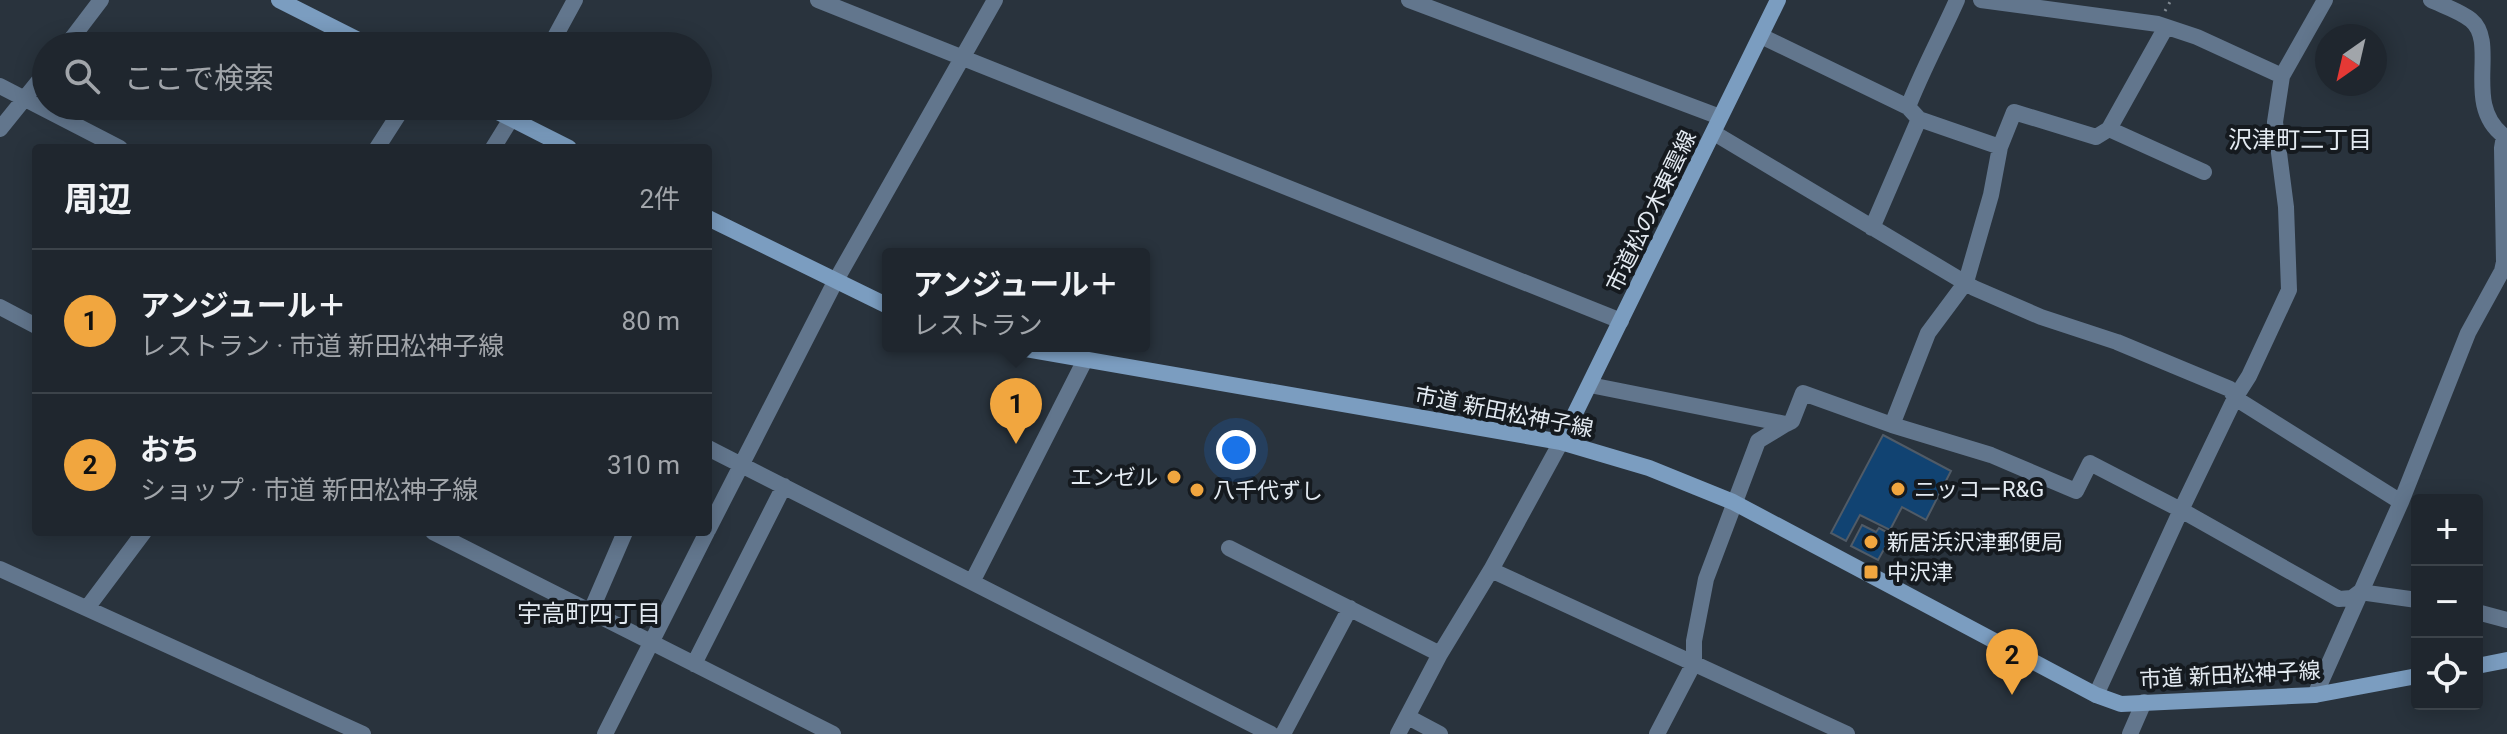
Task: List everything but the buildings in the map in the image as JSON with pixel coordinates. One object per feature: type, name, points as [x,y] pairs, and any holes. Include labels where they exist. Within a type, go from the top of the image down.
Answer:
[{"type":"street","points":[[77,32],[101,0]]},
{"type":"street","points":[[279,0],[342,32]]},
{"type":"street","points":[[818,0],[1621,321]]},
{"type":"street","points":[[712,523],[835,282],[995,0]]},
{"type":"street","points":[[1409,0],[1720,117]]},
{"type":"street","name":"市道松の木東雲線","points":[[1561,442],[1778,0]]},
{"type":"street","points":[[1872,228],[1914,113],[1919,78],[1957,0]]},
{"type":"street","points":[[1981,0],[2158,24],[2197,37],[2282,76]]},
{"type":"street","points":[[2096,695],[2181,510],[2289,290],[2286,207],[2275,122],[2282,76],[2325,0]]},
{"type":"street","points":[[2315,695],[2401,502],[2468,333],[2502,271],[2502,148],[2506,136],[2491,126],[2482,99],[2480,35],[2470,19],[2431,0]]},
{"type":"street","points":[[556,32],[569,2]]},
{"type":"street","points":[[1892,425],[1928,333],[1966,282],[1991,195],[2000,147],[2014,112],[2096,137],[2109,129],[2166,27]]},
{"type":"street","points":[[1761,36],[1914,113],[2000,147]]},
{"type":"street","points":[[0,86],[32,103]]},
{"type":"street","points":[[0,129],[32,90]]},
{"type":"street","points":[[66,120],[112,144]]},
{"type":"street","points":[[380,144],[395,120]]},
{"type":"street","points":[[496,144],[511,120]]},
{"type":"street","points":[[526,120],[563,144]]},
{"type":"street","points":[[2109,129],[2204,172]]},
{"type":"street","points":[[1714,133],[1974,288],[2230,389],[2235,398],[2401,502]]},
{"type":"street","points":[[712,220],[882,303]]},
{"type":"street","points":[[0,307],[32,324]]},
{"type":"street","name":"市道 新田松神子線","points":[[1041,352],[1561,442],[1649,468],[1733,502],[2096,695],[2121,704],[2315,695],[2411,677]]},
{"type":"street","points":[[972,582],[1085,360]]},
{"type":"street","points":[[1590,385],[1786,424]]},
{"type":"street","points":[[1657,734],[1694,663],[1694,641],[1706,579],[1758,441],[1792,421],[1803,393],[1892,425],[1991,455],[2076,491],[2090,463],[2339,599],[2352,598],[2360,592],[2411,599]]},
{"type":"street","points":[[1398,734],[1561,442]]},
{"type":"street","points":[[712,450],[1271,734]]},
{"type":"street","points":[[694,664],[784,486]]},
{"type":"street","points":[[87,608],[141,536]]},
{"type":"street","points":[[441,536],[833,734]]},
{"type":"street","points":[[590,613],[622,536]]},
{"type":"street","points":[[605,734],[705,536]]},
{"type":"street","points":[[1229,548],[1440,654]]},
{"type":"street","points":[[0,569],[342,730],[363,734]]},
{"type":"street","points":[[1491,570],[1847,734]]},
{"type":"street","points":[[1283,734],[1350,608]]},
{"type":"street","points":[[2483,614],[2507,620]]},
{"type":"street","points":[[2483,665],[2507,660]]},
{"type":"street","points":[[2130,734],[2144,702]]},
{"type":"street","points":[[1408,717],[1440,734]]},
{"type":"place","name":"アンジュール＋","points":[[1016,444]]},
{"type":"place","name":"エンゼル","points":[[1174,477]]},
{"type":"place","name":"ニッコーR&G","points":[[1898,489]]},
{"type":"place","name":"八千代ずし","points":[[1197,490]]},
{"type":"place","name":"新居浜沢津郵便局","points":[[1871,542]]},
{"type":"place","name":"中沢津","points":[[1871,572]]},
{"type":"place","name":"おち","points":[[2012,695]]},
{"type":"district","name":"沢津町二丁目","points":[[2300,140]]},
{"type":"district","name":"宇高町四丁目","points":[[589,614]]}]
